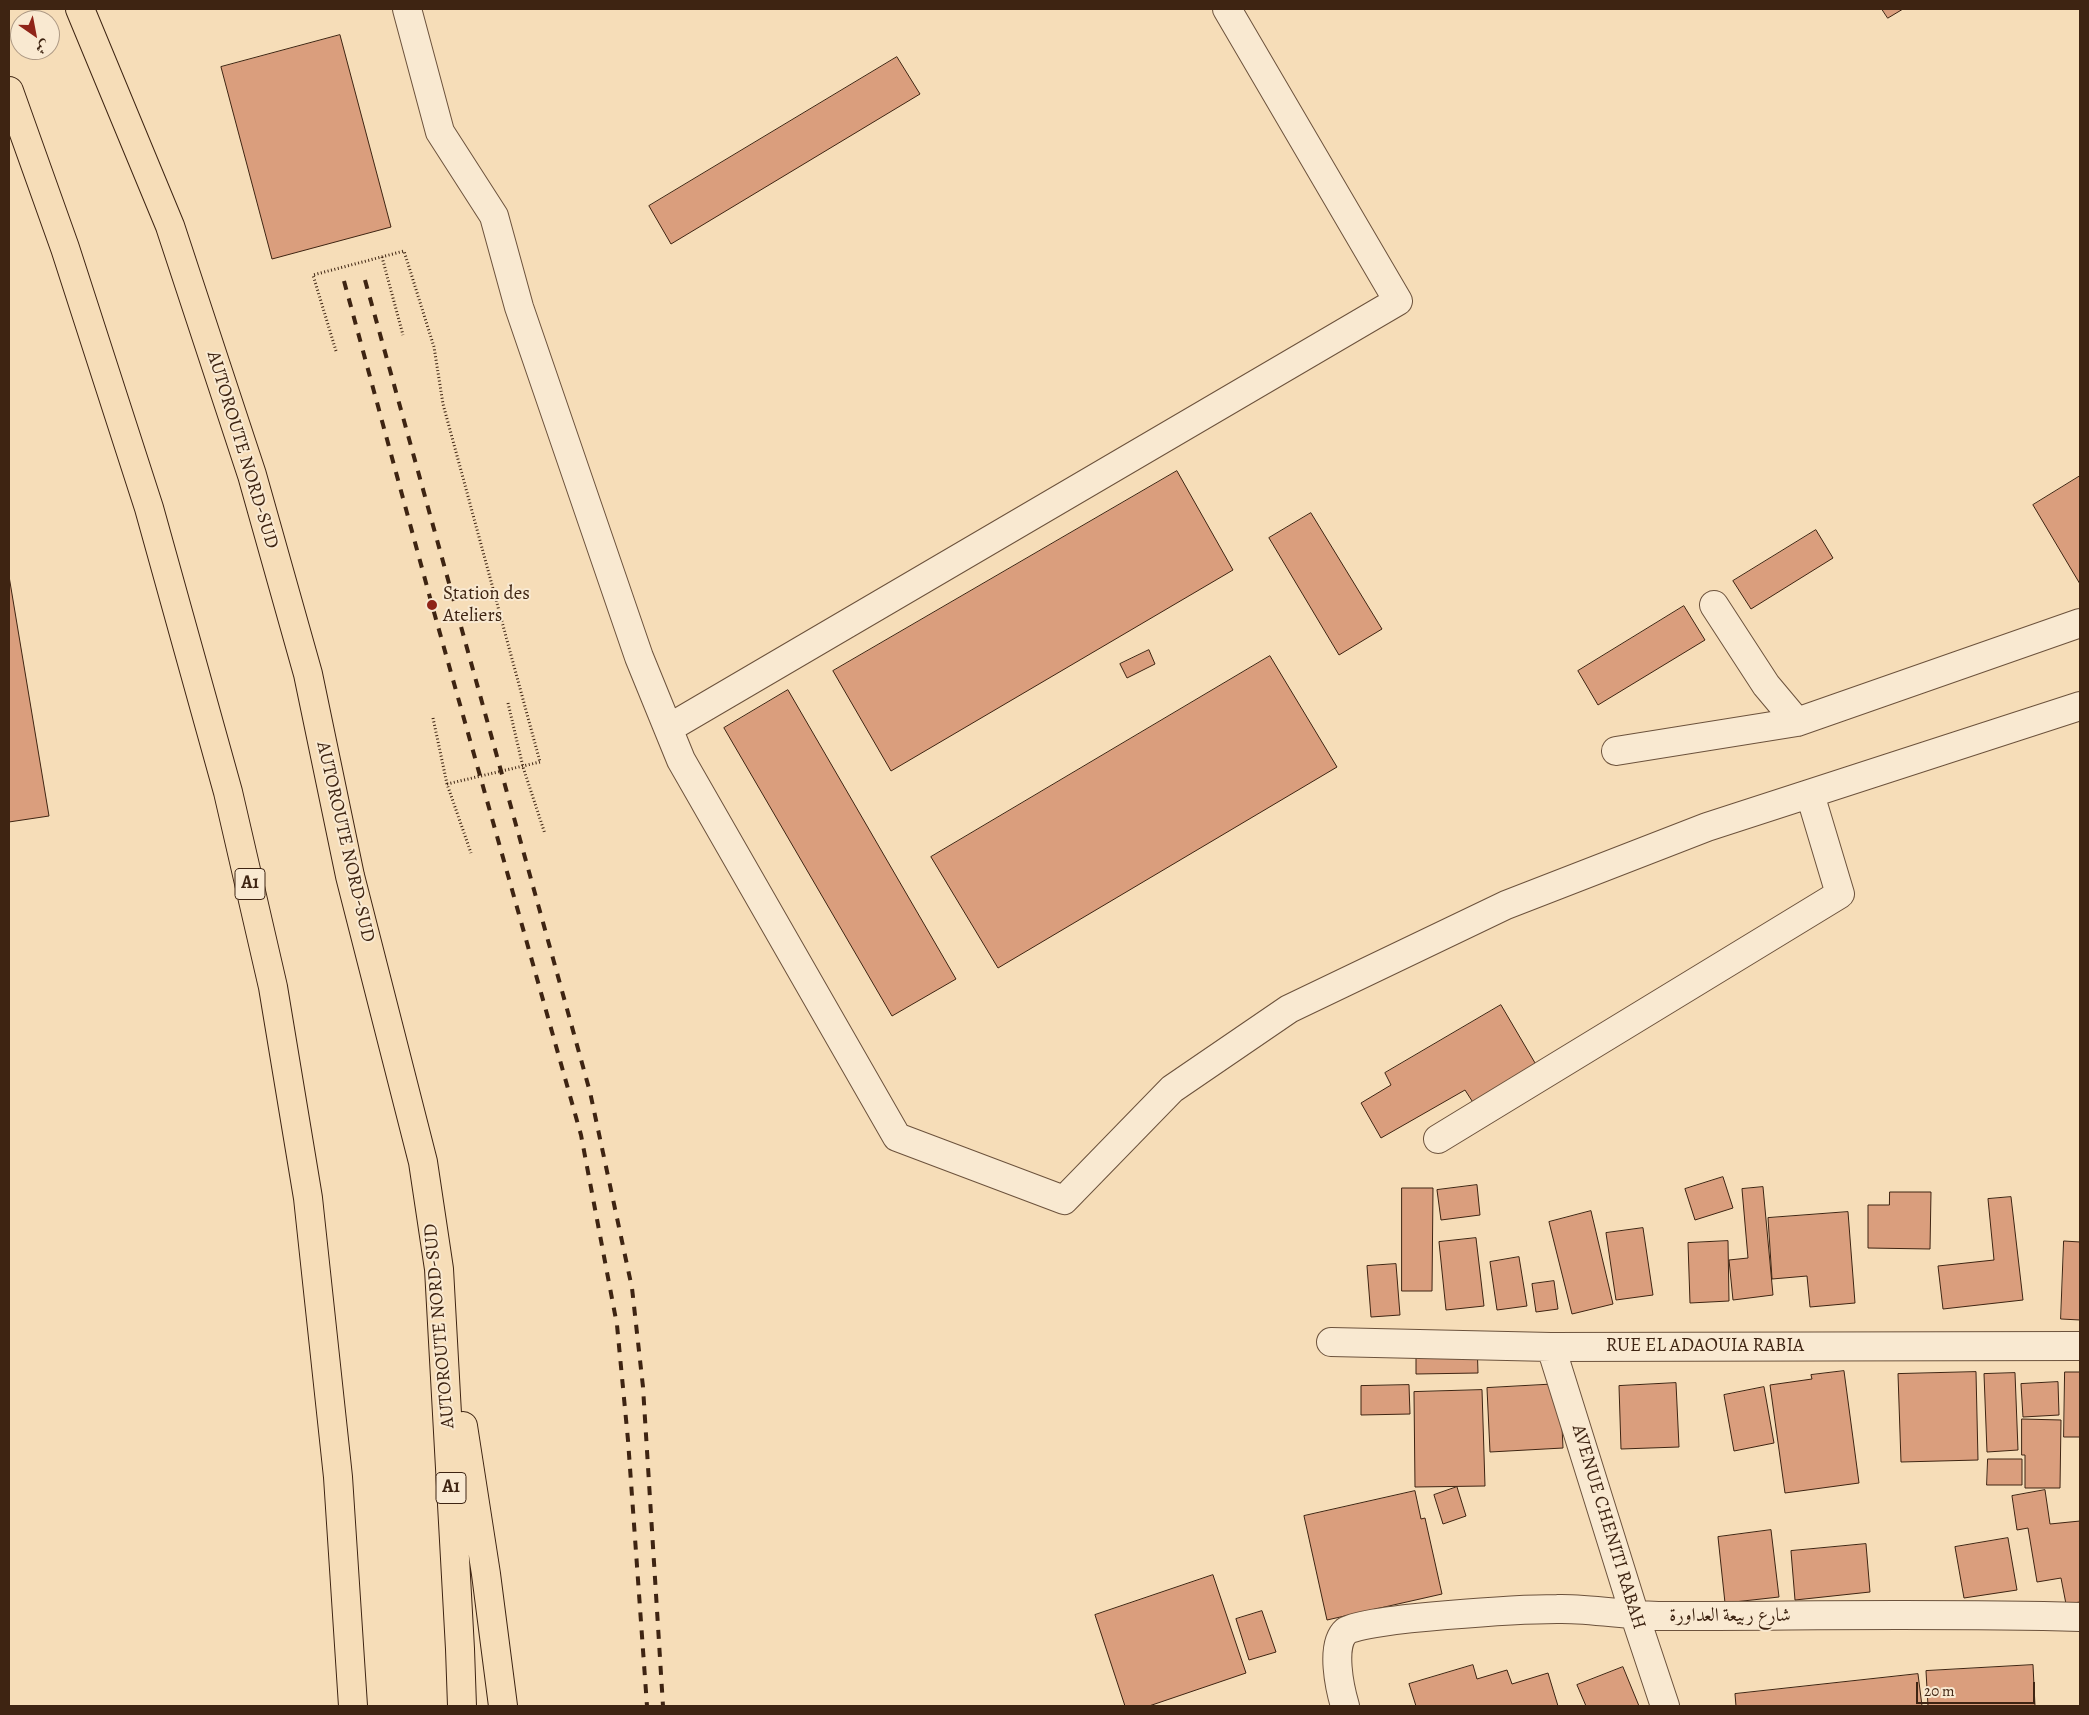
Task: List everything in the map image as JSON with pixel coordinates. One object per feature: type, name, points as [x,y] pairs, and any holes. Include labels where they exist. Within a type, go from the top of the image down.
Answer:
[{"type":"highway","name":"AUTOROUTE NORD-SUD","points":[[80,9],[170,226],[252,476],[308,674],[350,876],[422,1162],[439,1269],[460,1639],[462,1706]]},
{"type":"highway","name":"A1","points":[[9,91],[64,248],[149,508],[228,792],[274,987],[308,1198],[338,1477],[353,1706]]},
{"type":"highway","points":[[439,1269],[486,1574],[503,1706]]},
{"type":"street","points":[[406,9],[440,132],[494,216],[519,307],[640,656],[681,760],[897,1137],[1064,1200],[1172,1089],[1290,1009],[1506,905],[1707,827],[2080,706]]},
{"type":"street","points":[[669,728],[1398,301],[1227,9]]},
{"type":"street","points":[[1714,605],[1766,685],[1797,722]]},
{"type":"street","points":[[1616,751],[1797,722],[2080,623]]},
{"type":"street","points":[[1438,1139],[1840,894],[1810,794]]},
{"type":"street","name":"RUE EL ADAOUIA RABIA","points":[[1331,1342],[1551,1347],[2080,1346]]},
{"type":"street","name":"AVENUE CHENITI RABAH","points":[[1551,1347],[1665,1706]]},
{"type":"street","name":"شارع ربيعة العداورة","points":[[1344,1706],[1339,1688],[1337,1658],[1344,1632],[1354,1627],[1381,1623],[1456,1615],[1558,1609],[1635,1616],[2080,1617]]},
{"type":"path","points":[[336,351],[313,275],[404,251],[434,347],[443,404],[540,762],[447,784]]},
{"type":"path","points":[[382,257],[403,335]]},
{"type":"path","points":[[508,703],[523,767],[545,834]]},
{"type":"path","points":[[434,718],[447,784],[471,853]]},
{"type":"building","points":[[1882,9],[1903,9],[1888,18]]},
{"type":"building","points":[[340,35],[391,227],[272,259],[221,67]]},
{"type":"building","points":[[897,57],[920,94],[671,244],[649,206]]},
{"type":"building","points":[[1177,471],[1233,570],[891,771],[833,671]]},
{"type":"building","points":[[2080,476],[2080,584],[2033,505]]},
{"type":"building","points":[[1311,513],[1382,629],[1339,655],[1269,538]]},
{"type":"building","points":[[1816,530],[1833,558],[1751,609],[1733,581]]},
{"type":"building","points":[[9,576],[49,816],[9,822]]},
{"type":"building","points":[[1684,606],[1705,640],[1598,705],[1578,671]]},
{"type":"building","points":[[1149,650],[1155,664],[1127,678],[1120,664]]},
{"type":"building","points":[[1270,656],[1337,767],[998,968],[931,857]]},
{"type":"building","points":[[788,690],[956,979],[892,1016],[724,728]]},
{"type":"building","points":[[1501,1005],[1538,1068],[1474,1104],[1465,1090],[1381,1138],[1361,1103],[1391,1085],[1385,1073]]},
{"type":"building","points":[[1723,1177],[1733,1208],[1695,1220],[1685,1189]]},
{"type":"building","points":[[1477,1185],[1480,1215],[1441,1220],[1437,1190]]},
{"type":"building","points":[[1763,1187],[1773,1295],[1733,1300],[1729,1260],[1748,1258],[1742,1189]]},
{"type":"building","points":[[1402,1188],[1433,1188],[1432,1291],[1402,1291]]},
{"type":"building","points":[[1890,1192],[1931,1192],[1930,1249],[1868,1248],[1868,1205],[1889,1205]]},
{"type":"building","points":[[2011,1197],[2023,1300],[1943,1309],[1938,1266],[1994,1260],[1988,1199]]},
{"type":"building","points":[[1591,1211],[1613,1304],[1572,1314],[1549,1222]]},
{"type":"building","points":[[1848,1212],[1855,1303],[1810,1307],[1807,1276],[1772,1279],[1768,1218]]},
{"type":"building","points":[[1643,1228],[1653,1295],[1616,1300],[1606,1233]]},
{"type":"building","points":[[1476,1238],[1484,1306],[1446,1310],[1439,1242]]},
{"type":"building","points":[[1728,1241],[1729,1301],[1690,1303],[1688,1243]]},
{"type":"building","points":[[2064,1241],[2080,1242],[2080,1320],[2061,1319]]},
{"type":"building","points":[[1519,1257],[1527,1306],[1497,1310],[1490,1262]]},
{"type":"building","points":[[1396,1264],[1400,1315],[1371,1317],[1367,1266]]},
{"type":"building","points":[[1554,1281],[1558,1309],[1536,1312],[1532,1284]]},
{"type":"building","points":[[1477,1340],[1478,1373],[1416,1374],[1416,1341]]},
{"type":"building","points":[[1844,1371],[1859,1483],[1785,1493],[1770,1385],[1812,1379],[1811,1375]]},
{"type":"building","points":[[1976,1372],[1978,1460],[1901,1462],[1898,1374]]},
{"type":"building","points":[[2065,1372],[2080,1372],[2080,1437],[2064,1437]]},
{"type":"building","points":[[2015,1373],[2018,1450],[1987,1452],[1984,1374]]},
{"type":"building","points":[[2058,1382],[2059,1415],[2023,1417],[2021,1384]]},
{"type":"building","points":[[1676,1383],[1679,1447],[1621,1449],[1619,1386]]},
{"type":"building","points":[[1560,1384],[1563,1448],[1490,1452],[1487,1388]]},
{"type":"building","points":[[1409,1385],[1410,1414],[1361,1415],[1361,1386]]},
{"type":"building","points":[[1764,1387],[1774,1443],[1734,1451],[1724,1395]]},
{"type":"building","points":[[1482,1390],[1485,1486],[1415,1487],[1414,1392]]},
{"type":"building","points":[[2022,1419],[2061,1420],[2060,1488],[2025,1488],[2025,1455],[2022,1455]]},
{"type":"building","points":[[1988,1459],[2022,1459],[2022,1485],[1987,1485]]},
{"type":"building","points":[[1457,1487],[1466,1516],[1443,1524],[1434,1495]]},
{"type":"building","points":[[2045,1490],[2050,1524],[2080,1521],[2080,1602],[2066,1604],[2061,1578],[2037,1582],[2028,1528],[2017,1530],[2012,1496]]},
{"type":"building","points":[[1415,1491],[1421,1519],[1425,1518],[1442,1594],[1327,1620],[1304,1516]]},
{"type":"building","points":[[1771,1530],[1779,1597],[1725,1603],[1718,1537]]},
{"type":"building","points":[[2008,1538],[2017,1590],[1964,1598],[1955,1547]]},
{"type":"building","points":[[1866,1544],[1870,1592],[1795,1600],[1791,1551]]},
{"type":"building","points":[[1213,1575],[1246,1673],[1149,1706],[1125,1706],[1095,1615]]},
{"type":"building","points":[[1262,1611],[1276,1652],[1249,1660],[1236,1619]]},
{"type":"building","points":[[1473,1665],[1477,1679],[1507,1670],[1512,1684],[1548,1673],[1558,1706],[1416,1706],[1409,1684]]},
{"type":"building","points":[[2033,1665],[2035,1706],[1928,1706],[1926,1671]]},
{"type":"building","points":[[1623,1667],[1639,1706],[1586,1706],[1577,1685]]},
{"type":"building","points":[[1918,1674],[1922,1706],[1736,1706],[1735,1694]]},
{"type":"railway","points":[[365,280],[590,1092],[632,1288],[643,1387],[663,1706]]},
{"type":"railway","points":[[344,281],[432,605],[581,1135],[617,1325],[628,1440],[647,1706]]},
{"type":"place","name":"Station des Ateliers","points":[[432,605]]}]
